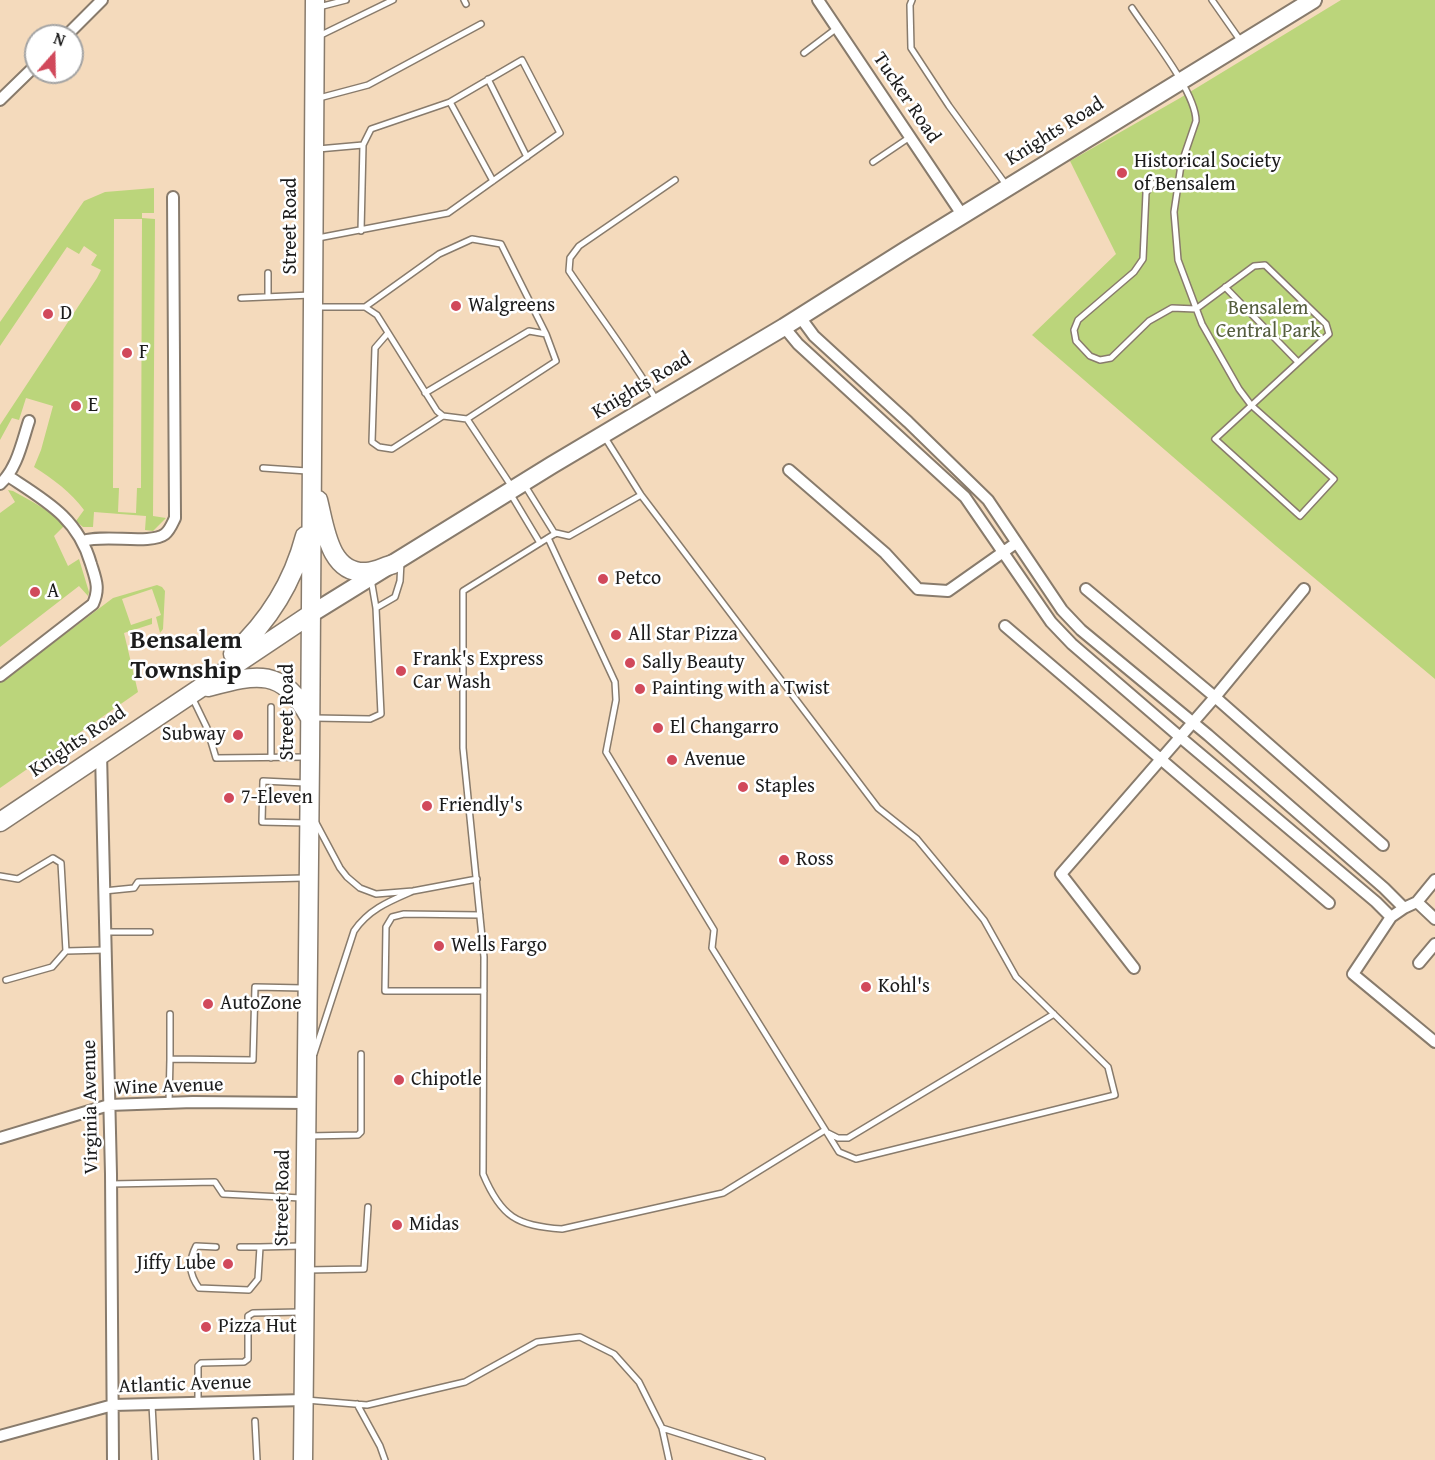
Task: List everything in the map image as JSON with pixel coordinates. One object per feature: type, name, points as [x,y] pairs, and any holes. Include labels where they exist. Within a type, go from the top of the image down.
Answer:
[{"type":"main road","name":"Knights Road","points":[[0,822],[311,614],[515,488],[784,327],[1313,0]]},
{"type":"main road","name":"Street Road","points":[[303,1460],[315,4]]},
{"type":"main road","points":[[312,474],[331,548],[336,559],[345,567],[368,572],[398,561]]},
{"type":"main road","points":[[192,692],[251,638],[280,598],[299,560],[312,502]]},
{"type":"main road","points":[[192,692],[238,679],[266,677],[289,689],[305,708],[310,718]]},
{"type":"street","points":[[78,24],[102,0]]},
{"type":"street","name":"Tucker Road","points":[[818,0],[963,216]]},
{"type":"street","points":[[0,100],[24,77]]},
{"type":"street","points":[[83,541],[98,537],[154,539],[164,536],[171,528],[175,518],[173,198]]},
{"type":"street","points":[[800,317],[814,336],[908,422],[988,500],[1062,610],[1081,630],[1192,722],[1384,888],[1404,908]]},
{"type":"street","points":[[784,327],[798,344],[965,497],[1052,622],[1072,644],[1391,917]]},
{"type":"street","points":[[0,676],[93,604],[98,587],[83,541],[66,518],[52,505],[4,480],[29,421]]},
{"type":"street","points":[[789,470],[885,553],[918,589],[948,591],[1016,543]]},
{"type":"street","points":[[1086,589],[1215,697],[1383,845]]},
{"type":"street","points":[[1134,968],[1061,874],[1215,697],[1304,589]]},
{"type":"street","points":[[1005,626],[1329,903]]},
{"type":"street","name":"Virginia Avenue","points":[[101,753],[111,1184],[113,1460]]},
{"type":"street","points":[[1435,880],[1417,902],[1391,917],[1353,974],[1435,1042]]},
{"type":"street","points":[[1417,902],[1435,919]]},
{"type":"street","points":[[1419,963],[1435,944]]},
{"type":"street","name":"Wine Avenue","points":[[0,1138],[109,1105],[307,1103]]},
{"type":"street","name":"Atlantic Avenue","points":[[0,1436],[113,1405],[304,1400]]},
{"type":"lane","points":[[315,4],[346,0]]},
{"type":"lane","points":[[315,38],[393,0]]},
{"type":"lane","points":[[912,0],[910,5],[911,48],[1008,188]]},
{"type":"lane","points":[[1212,0],[1242,44]]},
{"type":"lane","points":[[1132,8],[1181,81],[1196,114],[1196,121],[1180,165],[1178,184],[1174,212],[1178,260],[1196,309],[1202,324],[1239,389],[1251,405],[1334,479],[1300,516],[1215,439],[1251,405],[1329,334],[1326,324],[1265,265],[1254,266],[1196,309],[1172,308],[1149,321],[1111,358],[1100,360],[1090,356],[1076,341],[1074,330],[1078,320],[1134,272],[1143,259],[1146,193],[1152,184],[1165,182],[1178,184]]},
{"type":"lane","points":[[314,99],[368,85],[481,24]]},
{"type":"lane","points":[[804,53],[837,28]]},
{"type":"lane","points":[[313,239],[361,231],[448,213],[560,133],[522,60],[450,102],[371,129],[363,145],[361,231]]},
{"type":"lane","points":[[489,79],[527,157]]},
{"type":"lane","points":[[450,102],[493,181]]},
{"type":"lane","points":[[873,162],[910,136]]},
{"type":"lane","points":[[314,150],[363,145]]},
{"type":"lane","points":[[658,403],[569,271],[570,258],[579,246],[675,180]]},
{"type":"lane","points":[[241,298],[268,297],[365,307],[377,315],[425,393],[443,416],[467,419],[556,361],[546,334],[501,244],[472,239],[439,254],[365,307]]},
{"type":"lane","points":[[268,273],[268,297]]},
{"type":"lane","points":[[1225,287],[1298,362]]},
{"type":"lane","points":[[425,393],[529,331],[546,334]]},
{"type":"lane","points":[[388,333],[375,348],[372,442],[379,447],[392,449],[443,416]]},
{"type":"lane","points":[[467,419],[515,488],[555,534]]},
{"type":"lane","points":[[548,538],[615,682],[616,700],[606,752],[714,930],[712,948],[838,1152],[856,1159],[1115,1095],[1108,1067],[1016,977],[984,920],[917,839],[878,808],[641,495],[604,435]]},
{"type":"lane","points":[[263,468],[312,474]]},
{"type":"lane","points":[[515,488],[540,543]]},
{"type":"lane","points":[[641,495],[569,536],[555,534],[463,591],[463,748],[484,957],[483,1174],[493,1197],[505,1211],[523,1222],[562,1229],[723,1193],[825,1131]]},
{"type":"lane","points":[[376,608],[395,597],[400,580],[398,561]]},
{"type":"lane","points":[[310,718],[370,719],[381,714],[376,608],[370,578]]},
{"type":"lane","points":[[192,692],[216,758],[310,757]]},
{"type":"lane","points":[[271,758],[272,707]]},
{"type":"lane","points":[[310,783],[263,781],[262,822],[309,817],[340,868],[360,888],[376,894],[413,891],[477,879]]},
{"type":"lane","points":[[0,876],[18,879],[53,858],[61,863],[66,951],[52,967],[6,980]]},
{"type":"lane","points":[[104,891],[135,888],[138,882],[309,878]]},
{"type":"lane","points":[[307,1075],[354,931],[363,918],[379,906],[413,891]]},
{"type":"lane","points":[[480,915],[404,914],[392,917],[386,927],[385,991],[484,991]]},
{"type":"lane","points":[[105,932],[150,932]]},
{"type":"lane","points":[[66,951],[105,950]]},
{"type":"lane","points":[[170,1059],[253,1060],[255,987],[308,988]]},
{"type":"lane","points":[[169,1103],[170,1014]]},
{"type":"lane","points":[[825,1131],[838,1138],[848,1138],[1054,1014]]},
{"type":"lane","points":[[307,1136],[358,1135],[361,1132],[361,1054]]},
{"type":"lane","points":[[111,1184],[215,1182],[223,1194],[306,1198]]},
{"type":"lane","points":[[305,1270],[364,1269],[368,1208]]},
{"type":"lane","points":[[216,1247],[196,1246],[190,1256],[191,1277],[199,1288],[249,1290],[258,1279],[260,1247]]},
{"type":"lane","points":[[240,1247],[305,1246]]},
{"type":"lane","points":[[198,1402],[198,1366],[201,1363],[244,1362],[248,1359],[248,1317],[253,1313],[305,1311]]},
{"type":"lane","points":[[304,1400],[367,1406],[465,1382],[537,1342],[580,1337],[614,1354],[639,1382],[662,1428],[669,1460]]},
{"type":"lane","points":[[152,1403],[155,1460]]},
{"type":"lane","points":[[357,1404],[385,1460]]},
{"type":"lane","points":[[255,1421],[257,1460]]},
{"type":"lane","points":[[662,1428],[762,1460]]},
{"type":"green space","name":"Bensalem Central Park","points":[[1341,0],[1435,0],[1435,679],[1276,546],[1032,335],[1116,254],[1070,161],[1180,98]]},
{"type":"green space","points":[[154,188],[154,213],[142,213],[142,218],[155,219],[153,516],[166,518],[153,531],[145,530],[146,516],[94,512],[93,527],[83,527],[76,521],[84,510],[61,486],[34,467],[53,406],[26,398],[19,420],[12,418],[0,440],[0,425],[97,278],[101,270],[91,265],[97,255],[84,246],[79,254],[67,247],[0,346],[0,322],[84,201],[105,192]],"holes":[[[114,219],[142,219],[141,488],[137,488],[136,513],[118,512],[119,488],[113,488]]]},
{"type":"green space","points":[[8,490],[40,506],[64,526],[54,536],[68,566],[79,559],[89,592],[88,596],[79,586],[0,647],[0,513],[15,502]]},
{"type":"green space","points":[[157,585],[165,591],[163,629],[160,633],[156,617],[161,615],[152,589],[122,599],[131,625],[152,618],[152,624],[124,633],[138,692],[0,788],[0,683],[113,598]]},
{"type":"place","name":"Historical Society of Bensalem","points":[[1122,173]]},
{"type":"place","name":"Walgreens","points":[[456,306]]},
{"type":"place","name":"D","points":[[48,314]]},
{"type":"place","name":"F","points":[[127,353]]},
{"type":"place","name":"E","points":[[76,406]]},
{"type":"place","name":"Petco","points":[[603,579]]},
{"type":"place","name":"A","points":[[35,592]]},
{"type":"place","name":"All Star Pizza","points":[[616,635]]},
{"type":"place","name":"Sally Beauty","points":[[630,663]]},
{"type":"place","name":"Frank's Express Car Wash","points":[[401,671]]},
{"type":"place","name":"Painting with a Twist","points":[[640,689]]},
{"type":"place","name":"El Changarro","points":[[658,728]]},
{"type":"place","name":"Subway","points":[[238,735]]},
{"type":"place","name":"Avenue","points":[[672,760]]},
{"type":"place","name":"Staples","points":[[743,787]]},
{"type":"place","name":"7-Eleven","points":[[229,798]]},
{"type":"place","name":"Friendly's","points":[[427,806]]},
{"type":"place","name":"Ross","points":[[784,860]]},
{"type":"place","name":"Wells Fargo","points":[[439,946]]},
{"type":"place","name":"Kohl's","points":[[866,987]]},
{"type":"place","name":"AutoZone","points":[[208,1004]]},
{"type":"place","name":"Chipotle","points":[[399,1080]]},
{"type":"place","name":"Midas","points":[[397,1225]]},
{"type":"place","name":"Jiffy Lube","points":[[228,1264]]},
{"type":"place","name":"Pizza Hut","points":[[206,1327]]},
{"type":"district","name":"Bensalem Township","points":[[186,656]]}]
